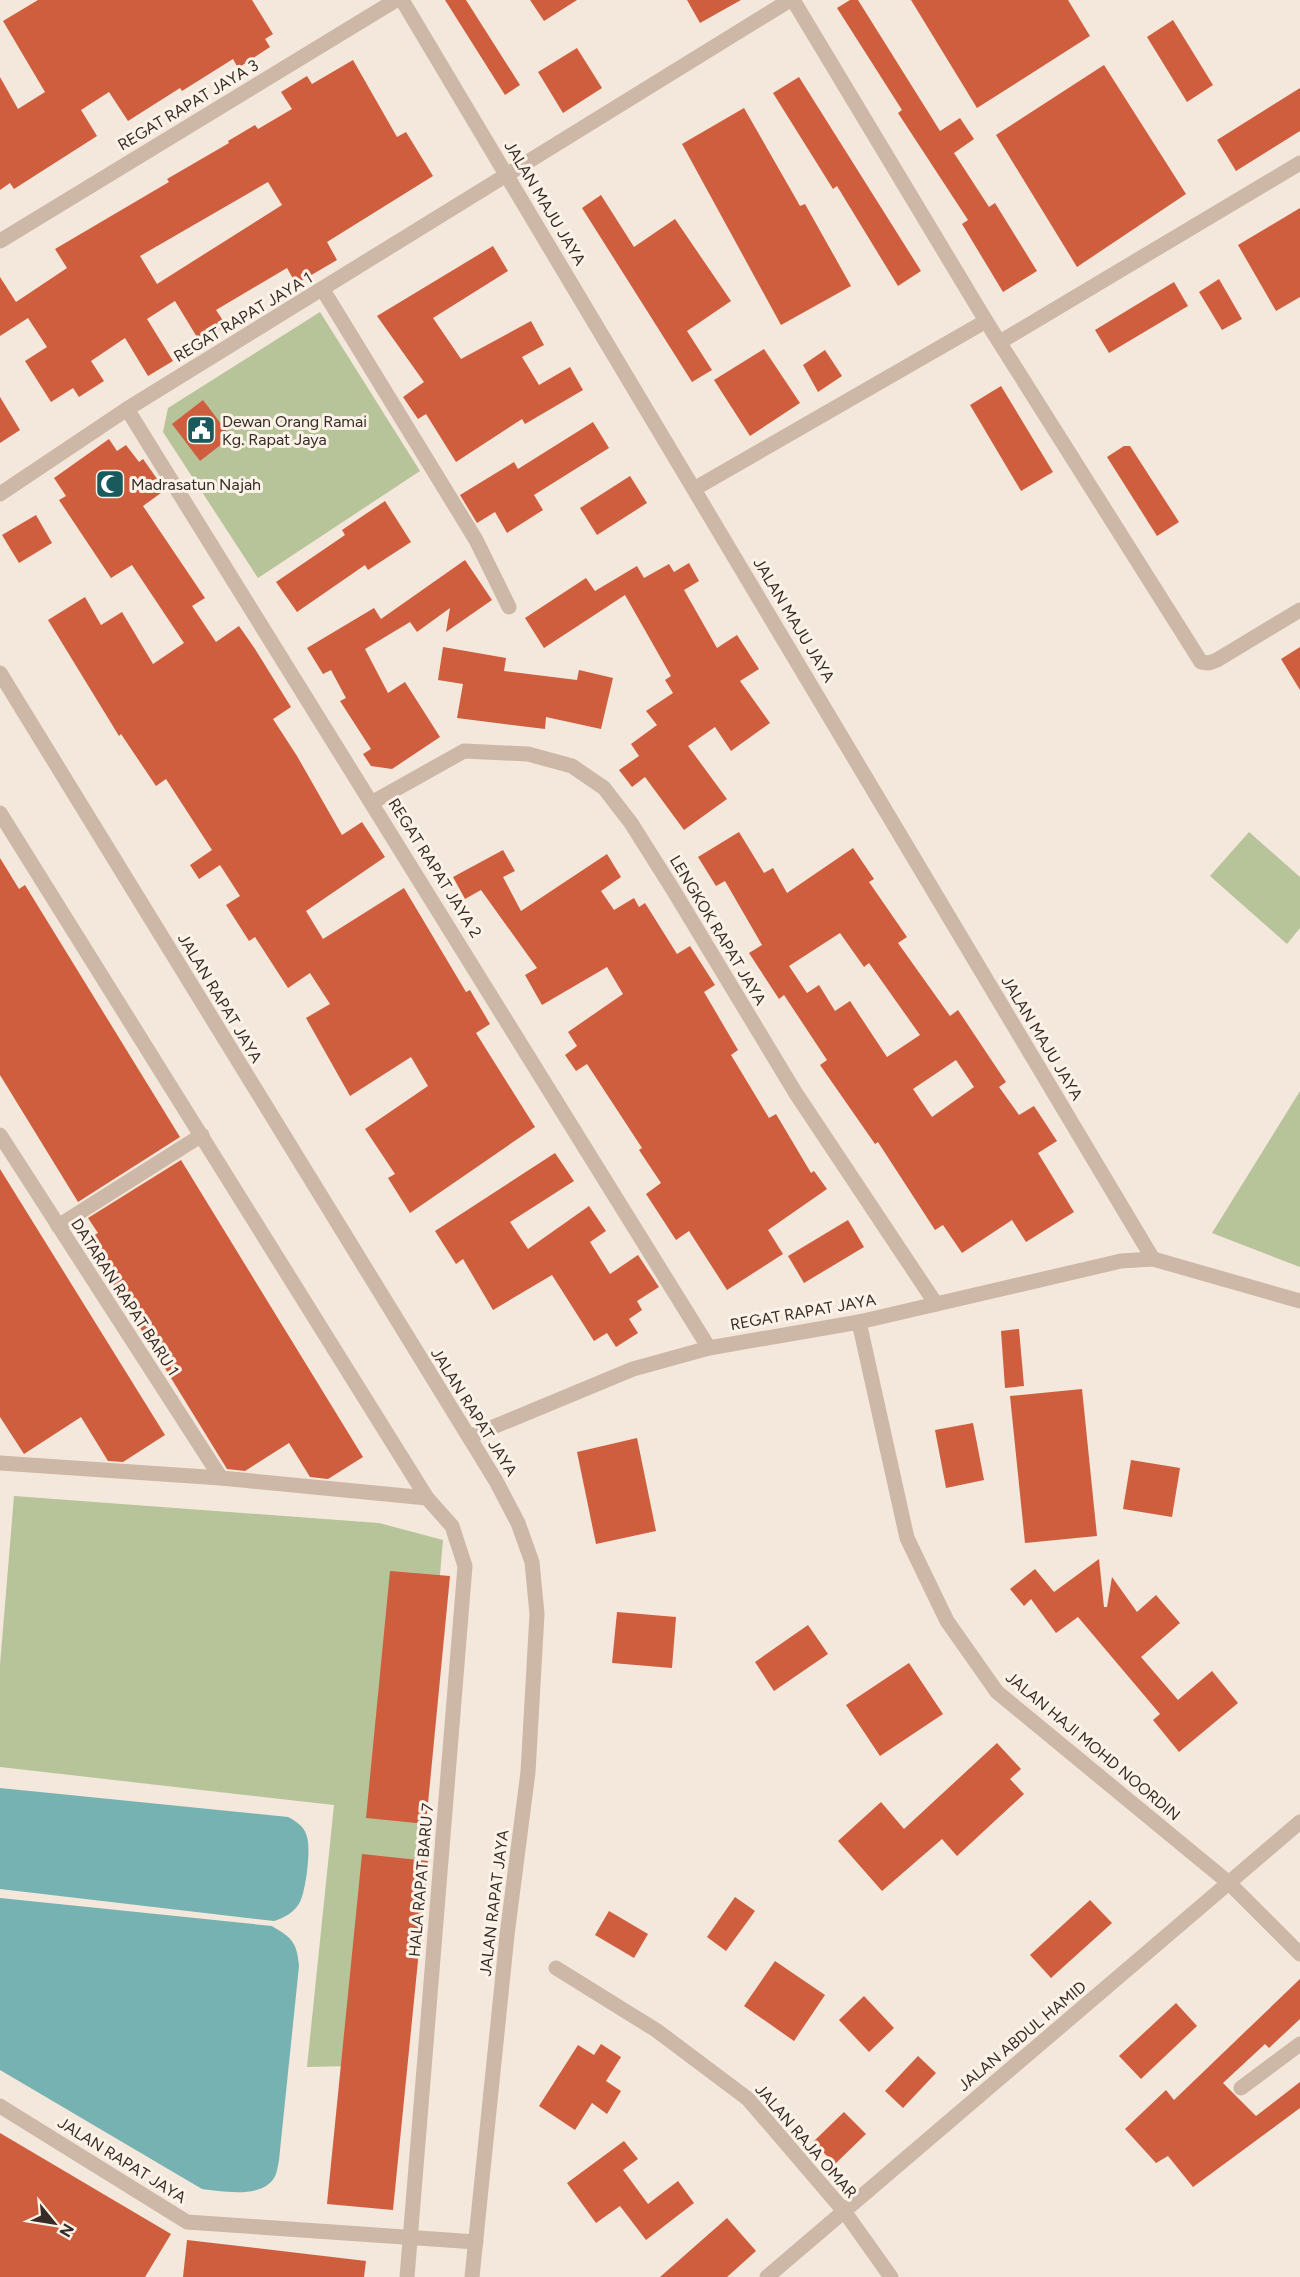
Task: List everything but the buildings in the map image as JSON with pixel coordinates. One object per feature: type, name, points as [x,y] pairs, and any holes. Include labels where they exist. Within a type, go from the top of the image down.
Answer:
[{"type":"street","name":"REGAT RAPAT JAYA 3","points":[[0,241],[396,0]]},
{"type":"street","name":"JALAN MAJU JAYA","points":[[402,0],[1153,1259]]},
{"type":"street","name":"REGAT RAPAT JAYA 1","points":[[0,494],[127,409],[791,0]]},
{"type":"street","points":[[791,0],[986,321],[1201,662],[1209,663],[1216,660],[1300,610]]},
{"type":"street","points":[[1000,342],[1300,163]]},
{"type":"street","points":[[323,290],[476,540],[509,607]]},
{"type":"street","points":[[694,489],[986,321]]},
{"type":"street","name":"REGAT RAPAT JAYA 2","points":[[127,409],[710,1348]]},
{"type":"street","name":"JALAN RAPAT JAYA","points":[[0,673],[469,1437],[518,1523],[532,1562],[537,1614],[528,1772],[506,1947],[472,2277]]},
{"type":"street","name":"LENGKOK RAPAT JAYA","points":[[373,802],[464,751],[539,757],[573,766],[604,788],[631,823],[672,888],[795,1092],[936,1304]]},
{"type":"street","points":[[0,813],[427,1498]]},
{"type":"street","name":"DATARAN RAPAT BARU 1","points":[[0,1135],[221,1478]]},
{"type":"street","points":[[58,1226],[202,1135]]},
{"type":"street","name":"REGAT RAPAT JAYA","points":[[469,1437],[633,1369],[710,1348],[859,1322],[1121,1261],[1153,1259],[1300,1301]]},
{"type":"street","name":"JALAN HAJI MOHD NOORDIN","points":[[859,1322],[907,1538],[947,1622],[997,1692],[1229,1883],[1300,1954]]},
{"type":"street","points":[[0,1463],[221,1478],[427,1498]]},
{"type":"street","name":"HALA RAPAT BARU 7","points":[[406,2277],[465,1566],[452,1526],[427,1498]]},
{"type":"street","name":"JALAN ABDUL HAMID","points":[[767,2277],[1300,1822]]},
{"type":"street","name":"JALAN RAJA OMAR","points":[[556,1968],[656,2030],[748,2100],[844,2211],[891,2277]]},
{"type":"street","points":[[1241,2088],[1300,2044]]},
{"type":"street","name":"JALAN RAPAT JAYA","points":[[0,2106],[188,2222],[476,2242]]},
{"type":"green space","points":[[320,312],[420,471],[258,578],[163,432],[168,408]]},
{"type":"green space","points":[[1249,832],[1300,877],[1300,928],[1287,944],[1210,876]]},
{"type":"green space","points":[[1300,1091],[1300,1267],[1212,1233]]},
{"type":"green space","points":[[14,1496],[379,1523],[443,1540],[397,2065],[307,2067],[334,1805],[0,1767],[0,1665]]},
{"type":"water","points":[[0,1788],[288,1817],[302,1827],[308,1843],[307,1870],[302,1896],[298,1906],[292,1912],[274,1921],[0,1889]]},
{"type":"water","points":[[0,1898],[272,1926],[289,1938],[297,1951],[299,1966],[279,2160],[275,2176],[268,2185],[260,2189],[241,2192],[202,2189],[0,2070]]},
{"type":"place","name":"Dewan Orang Ramai Kg. Rapat Jaya","points":[[201,430]]},
{"type":"place","name":"Madrasatun Najah","points":[[110,484]]}]
